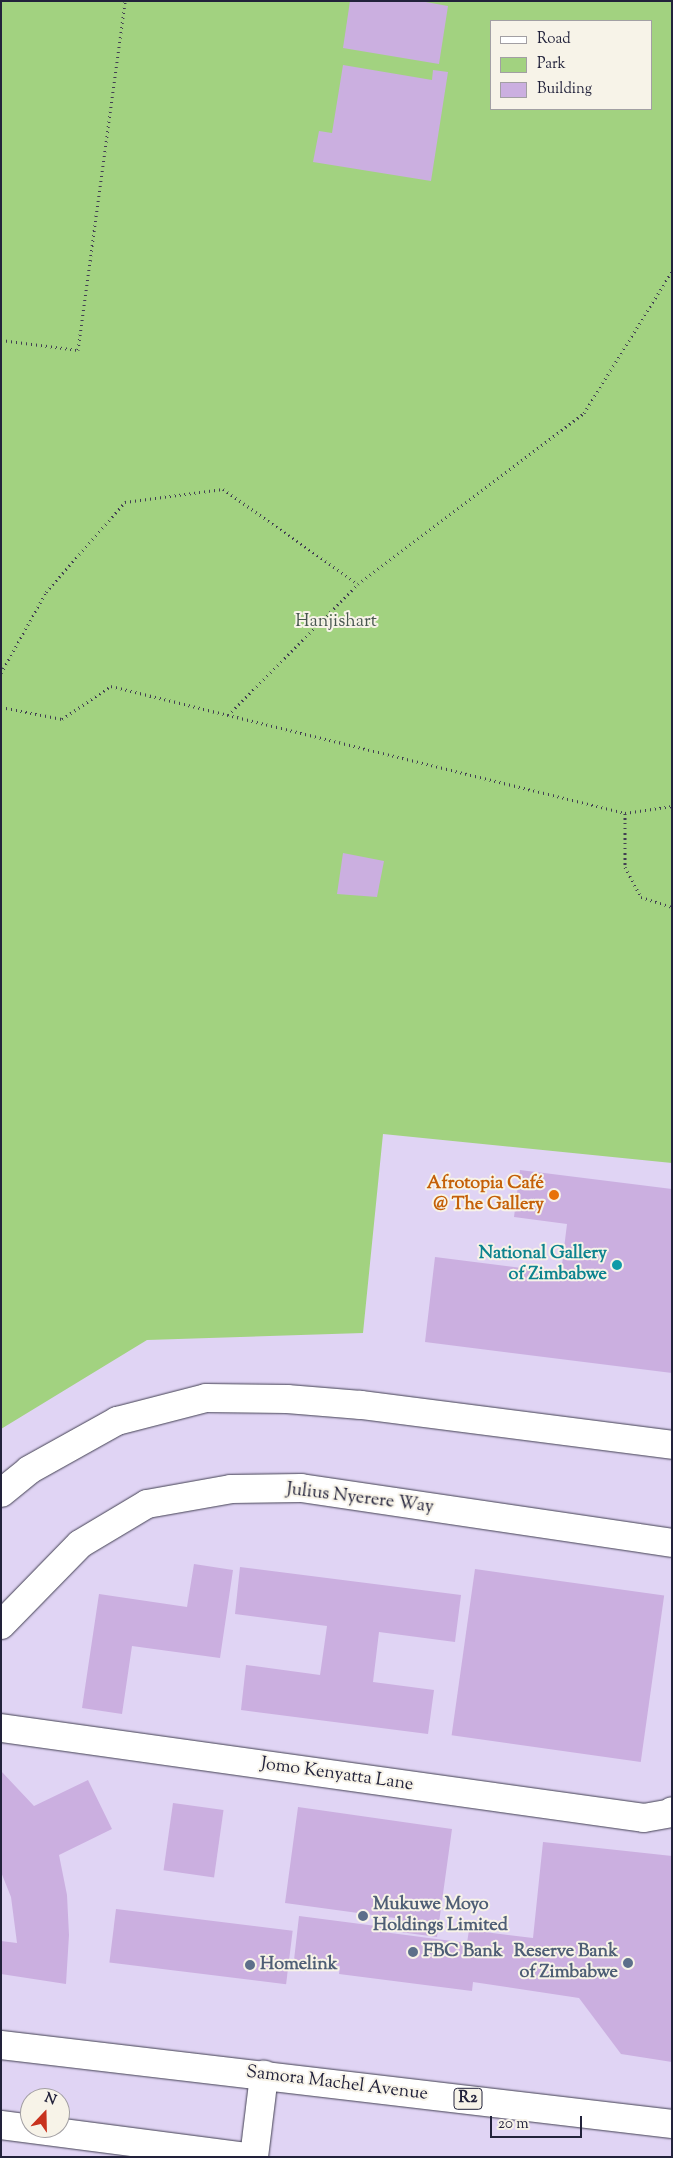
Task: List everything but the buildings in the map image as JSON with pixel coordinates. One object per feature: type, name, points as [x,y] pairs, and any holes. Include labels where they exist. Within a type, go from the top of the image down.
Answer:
[{"type":"main road","points":[[1,1493],[29,1470],[117,1421],[206,1398],[288,1399],[361,1405],[672,1445]]},
{"type":"main road","name":"Julius Nyerere Way","points":[[1,1625],[80,1544],[148,1504],[230,1489],[301,1488],[672,1543]]},
{"type":"main road","name":"Jomo Kenyatta Lane","points":[[1,1728],[644,1818],[670,1814],[672,1811]]},
{"type":"main road","name":"Samora Machel Avenue","points":[[1,2045],[672,2124]]},
{"type":"main road","points":[[254,2157],[264,2075]]},
{"type":"main road","points":[[1,2125],[246,2157]]},
{"type":"path","points":[[1,340],[78,350],[125,1]]},
{"type":"path","points":[[228,715],[358,584],[584,413],[672,271]]},
{"type":"path","points":[[1,673],[46,592],[125,502],[223,489],[358,584]]},
{"type":"path","points":[[1,707],[62,720],[111,686],[625,813],[672,806]]},
{"type":"path","points":[[625,813],[625,867],[641,897],[672,907]]},
{"type":"shaded area","points":[[1,1],[672,1],[672,2157],[1,2157]]},
{"type":"green space","name":"Hanjishart","points":[[1,1],[672,1],[672,1163],[383,1134],[363,1333],[147,1340],[1,1429]]},
{"type":"place","name":"Afrotopia Café @ The Gallery","points":[[554,1195]]},
{"type":"place","name":"National Gallery of Zimbabwe","points":[[617,1265]]},
{"type":"place","name":"Mukuwe Moyo Holdings Limited","points":[[363,1916]]},
{"type":"place","name":"FBC Bank","points":[[413,1952]]},
{"type":"place","name":"Reserve Bank of Zimbabwe","points":[[628,1963]]},
{"type":"place","name":"Homelink","points":[[250,1965]]}]
